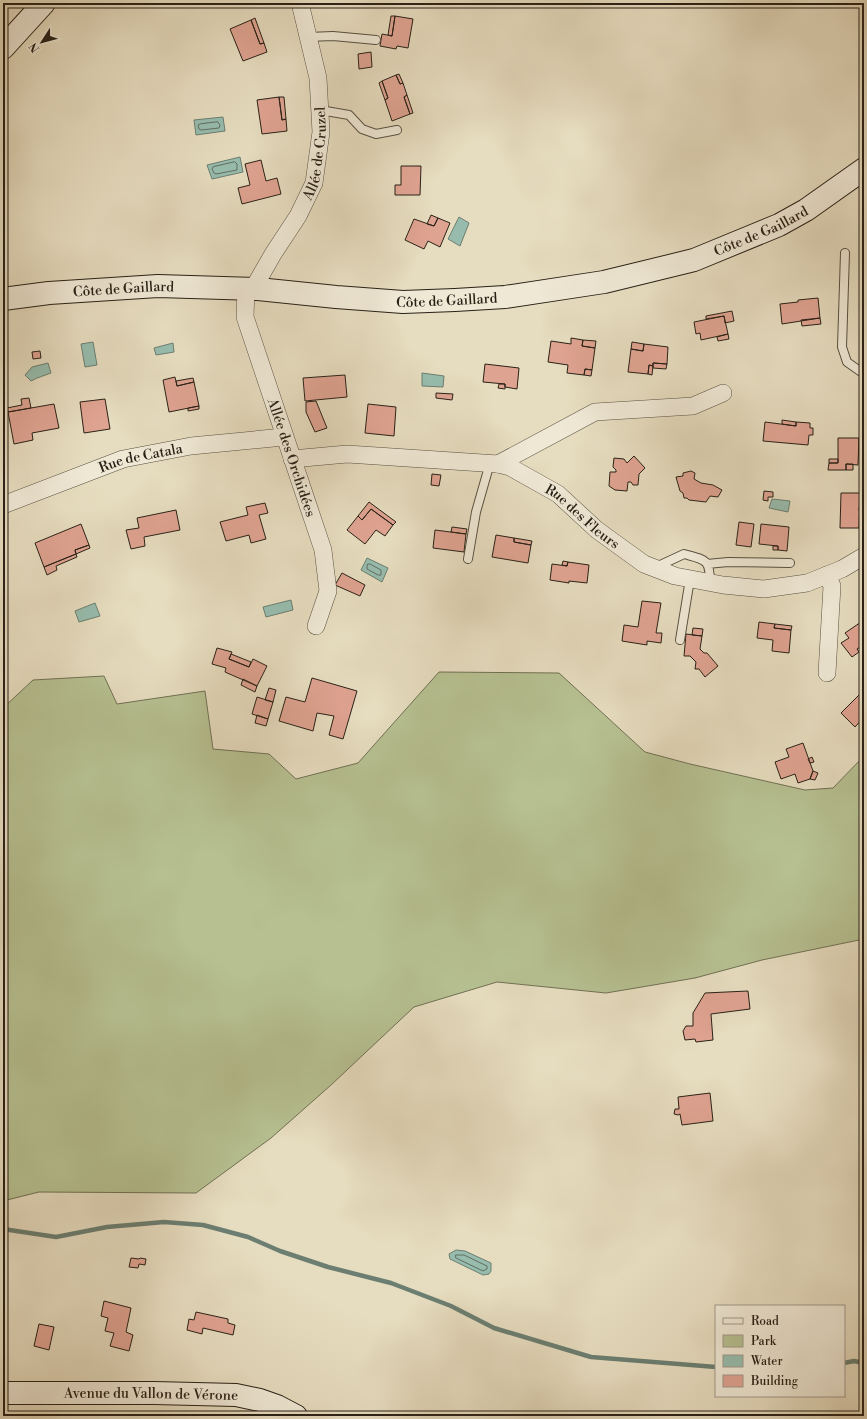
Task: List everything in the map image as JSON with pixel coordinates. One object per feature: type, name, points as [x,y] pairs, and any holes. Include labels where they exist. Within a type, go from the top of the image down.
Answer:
[{"type":"street","points":[[3,48],[44,3]]},
{"type":"street","name":"Allée de Cruzel","points":[[249,289],[298,216],[314,183],[321,132],[318,78],[300,3]]},
{"type":"street","name":"Côte de Gaillard","points":[[3,299],[49,293],[158,286],[249,289],[403,302],[505,297],[604,282],[694,260],[773,228],[806,210],[864,169]]},
{"type":"street","name":"Allée des Orchidées","points":[[249,289],[245,317],[323,550],[328,591],[316,626]]},
{"type":"street","points":[[494,463],[595,412],[693,406],[723,393]]},
{"type":"street","name":"Rue de Catala","points":[[3,505],[123,459],[191,446],[284,437]]},
{"type":"street","name":"Rue des Fleurs","points":[[292,459],[347,454],[494,463],[510,467],[558,494],[597,530],[644,564],[675,576],[710,583],[764,589],[806,583],[842,570],[864,556]]},
{"type":"street","points":[[827,576],[832,586],[827,673]]},
{"type":"street","name":"Avenue du Vallon de Vérone","points":[[3,1393],[154,1393],[236,1395],[260,1400],[277,1406],[296,1416]]},
{"type":"lane","points":[[308,37],[333,36],[376,40]]},
{"type":"lane","points":[[320,110],[348,115],[362,129],[376,134],[396,130]]},
{"type":"lane","points":[[845,253],[842,347],[847,362],[864,374]]},
{"type":"lane","points":[[468,559],[476,512],[494,463]]},
{"type":"lane","points":[[655,568],[684,554],[704,559],[710,568],[710,583]]},
{"type":"lane","points":[[707,564],[728,562],[790,563]]},
{"type":"lane","points":[[680,640],[690,579]]},
{"type":"green space","points":[[439,672],[559,673],[645,752],[690,764],[805,790],[833,788],[864,756],[864,939],[762,960],[695,978],[606,993],[497,982],[414,1007],[331,1085],[271,1138],[196,1193],[39,1192],[3,1201],[3,708],[33,680],[104,676],[117,704],[205,691],[213,749],[269,754],[296,779],[358,763]]},
{"type":"water","points":[[223,117],[225,131],[196,135],[194,120]]},
{"type":"water","points":[[240,157],[243,172],[212,179],[207,165]]},
{"type":"water","points":[[459,217],[469,223],[460,246],[448,239]]},
{"type":"water","points":[[93,342],[97,365],[85,367],[81,344]]},
{"type":"water","points":[[173,343],[174,352],[156,355],[154,348]]},
{"type":"water","points":[[48,363],[51,373],[31,381],[25,375],[32,367]]},
{"type":"water","points":[[422,373],[444,376],[443,387],[422,386]]},
{"type":"water","points":[[772,499],[790,501],[788,512],[769,508]]},
{"type":"water","points":[[367,558],[388,568],[382,582],[361,570]]},
{"type":"water","points":[[291,600],[293,610],[266,617],[263,607]]},
{"type":"water","points":[[95,603],[100,616],[79,622],[75,611]]},
{"type":"water","points":[[456,1250],[465,1251],[491,1263],[491,1271],[489,1274],[483,1275],[450,1259],[449,1254]]},
{"type":"building","points":[[391,16],[395,16],[392,36],[388,35]]},
{"type":"building","points":[[395,16],[413,19],[408,48],[397,46],[396,49],[380,46],[382,34],[392,36]]},
{"type":"building","points":[[255,18],[264,43],[260,44],[251,20]]},
{"type":"building","points":[[251,20],[260,44],[264,43],[267,52],[243,61],[230,29]]},
{"type":"building","points":[[371,52],[372,67],[359,69],[358,54]]},
{"type":"building","points":[[399,74],[403,83],[400,84],[396,75]]},
{"type":"building","points":[[396,75],[400,84],[403,83],[407,95],[404,97],[410,114],[392,121],[385,100],[388,98],[382,81]]},
{"type":"building","points":[[382,81],[388,98],[385,100],[379,83]]},
{"type":"building","points":[[407,95],[413,113],[410,114],[404,97]]},
{"type":"building","points":[[279,97],[284,97],[286,119],[282,120]]},
{"type":"building","points":[[279,97],[282,120],[286,119],[287,131],[262,134],[257,100]]},
{"type":"building","points":[[261,160],[266,181],[277,178],[281,194],[242,204],[238,188],[250,185],[245,164]]},
{"type":"building","points":[[401,166],[421,166],[420,195],[395,195],[395,185],[401,185]]},
{"type":"building","points":[[431,215],[438,218],[434,226],[427,224]]},
{"type":"building","points":[[438,218],[450,223],[440,247],[428,241],[424,249],[405,240],[414,219],[434,226]]},
{"type":"building","points":[[818,298],[820,318],[782,324],[780,304]]},
{"type":"building","points":[[864,307],[864,342],[861,341],[862,308]]},
{"type":"building","points":[[732,311],[734,321],[725,323],[724,316],[706,319],[706,316]]},
{"type":"building","points":[[724,316],[728,334],[701,340],[700,333],[696,334],[694,322]]},
{"type":"building","points":[[820,318],[821,324],[802,326],[801,320]]},
{"type":"building","points":[[728,334],[729,339],[718,341],[717,337]]},
{"type":"building","points":[[571,338],[583,340],[582,346],[595,348],[592,370],[585,369],[584,375],[567,373],[568,365],[548,362],[551,341],[571,344]]},
{"type":"building","points":[[583,340],[596,341],[595,348],[582,346]]},
{"type":"building","points":[[632,342],[644,344],[643,351],[631,349]]},
{"type":"building","points":[[644,344],[668,347],[667,364],[653,363],[653,366],[649,365],[648,374],[628,372],[631,349],[643,351]]},
{"type":"building","points":[[40,351],[41,358],[33,359],[32,352]]},
{"type":"building","points":[[653,363],[667,364],[666,369],[653,368]]},
{"type":"building","points":[[485,364],[519,368],[517,389],[505,387],[505,384],[483,382]]},
{"type":"building","points":[[649,365],[653,366],[652,375],[648,374]]},
{"type":"building","points":[[585,369],[592,370],[591,376],[584,375]]},
{"type":"building","points":[[345,375],[347,397],[305,401],[303,378]]},
{"type":"building","points":[[175,377],[177,386],[194,382],[199,406],[169,412],[163,380]]},
{"type":"building","points":[[193,378],[194,382],[177,386],[176,381]]},
{"type":"building","points":[[499,384],[505,384],[505,389],[498,388]]},
{"type":"building","points":[[436,393],[453,394],[452,400],[436,398]]},
{"type":"building","points":[[29,398],[31,408],[8,412],[7,408],[22,405],[21,399]]},
{"type":"building","points":[[105,399],[110,429],[84,433],[80,402]]},
{"type":"building","points":[[316,401],[327,428],[315,432],[306,412],[306,402]]},
{"type":"building","points":[[54,404],[59,428],[32,433],[33,440],[14,444],[8,412]]},
{"type":"building","points":[[368,404],[396,407],[394,436],[365,433]]},
{"type":"building","points":[[199,406],[199,409],[188,411],[188,408]]},
{"type":"building","points":[[782,420],[796,422],[796,426],[782,424]]},
{"type":"building","points":[[765,422],[796,426],[796,422],[810,423],[810,428],[813,428],[813,435],[809,435],[808,445],[763,441]]},
{"type":"building","points":[[838,438],[859,438],[858,465],[846,464],[846,470],[828,470],[829,463],[838,463]]},
{"type":"building","points":[[859,438],[861,438],[862,453],[859,453]]},
{"type":"building","points":[[634,456],[645,468],[639,474],[638,485],[633,485],[631,482],[628,482],[627,491],[615,490],[609,486],[610,472],[616,472],[613,467],[614,458],[624,459],[627,463]]},
{"type":"building","points":[[829,459],[838,459],[838,463],[829,463]]},
{"type":"building","points":[[846,464],[853,464],[853,470],[846,470]]},
{"type":"building","points":[[691,471],[695,473],[694,479],[701,483],[713,485],[722,490],[718,497],[710,496],[706,502],[684,498],[683,493],[680,491],[676,477],[683,476],[683,473]]},
{"type":"building","points":[[432,474],[441,475],[439,486],[431,485]]},
{"type":"building","points":[[764,491],[773,492],[773,497],[768,497],[768,501],[763,500]]},
{"type":"building","points":[[841,493],[860,493],[859,528],[840,528]]},
{"type":"building","points":[[860,499],[863,499],[863,511],[859,511]]},
{"type":"building","points":[[369,502],[396,522],[393,525],[371,509],[362,520],[358,516]]},
{"type":"building","points":[[265,503],[268,513],[259,515],[266,539],[251,543],[249,535],[226,541],[220,522],[248,515],[246,507]]},
{"type":"building","points":[[371,509],[393,525],[385,536],[376,530],[365,544],[347,530],[358,516],[362,520]]},
{"type":"building","points":[[176,510],[180,530],[144,537],[145,546],[131,549],[126,530],[139,528],[137,518]]},
{"type":"building","points":[[739,522],[754,524],[751,547],[736,545]]},
{"type":"building","points":[[81,524],[89,545],[75,550],[76,554],[44,567],[35,543]]},
{"type":"building","points":[[761,524],[789,527],[787,551],[778,550],[778,546],[759,544]]},
{"type":"building","points":[[452,527],[467,529],[466,534],[451,532]]},
{"type":"building","points":[[435,530],[466,534],[464,552],[433,548]]},
{"type":"building","points":[[496,535],[514,538],[514,542],[531,545],[528,563],[492,557]]},
{"type":"building","points":[[514,538],[532,541],[531,545],[514,542]]},
{"type":"building","points":[[89,545],[90,548],[76,554],[75,550]]},
{"type":"building","points":[[773,546],[778,546],[778,550],[773,550]]},
{"type":"building","points":[[76,554],[77,557],[56,566],[57,570],[47,575],[44,567]]},
{"type":"building","points":[[563,561],[568,562],[567,566],[562,565]]},
{"type":"building","points":[[568,562],[589,565],[587,583],[569,581],[569,583],[550,580],[552,564],[567,566]]},
{"type":"building","points":[[342,573],[365,585],[360,596],[335,585]]},
{"type":"building","points":[[642,601],[661,603],[656,633],[662,633],[661,643],[647,641],[647,645],[622,641],[624,625],[638,627]]},
{"type":"building","points":[[864,620],[864,644],[857,649],[859,652],[852,657],[841,643],[849,638],[845,633]]},
{"type":"building","points":[[759,622],[775,624],[774,628],[791,630],[789,653],[772,651],[773,640],[757,638]]},
{"type":"building","points":[[775,624],[792,626],[791,630],[774,628]]},
{"type":"building","points":[[693,628],[703,629],[702,636],[692,635]]},
{"type":"building","points":[[686,634],[702,636],[700,649],[704,653],[707,653],[718,666],[705,677],[699,669],[695,669],[696,662],[690,656],[684,656]]},
{"type":"building","points":[[217,648],[232,652],[229,659],[249,667],[253,659],[267,666],[257,686],[225,672],[226,668],[212,664]]},
{"type":"building","points":[[231,654],[251,662],[249,667],[229,659]]},
{"type":"building","points":[[312,678],[357,691],[343,739],[329,735],[334,716],[317,713],[313,731],[279,721],[286,697],[305,702]]},
{"type":"building","points":[[243,679],[257,686],[255,692],[241,685]]},
{"type":"building","points":[[269,688],[276,690],[273,702],[265,700]]},
{"type":"building","points":[[864,690],[864,717],[855,727],[841,713]]},
{"type":"building","points":[[257,697],[273,702],[268,719],[252,714]]},
{"type":"building","points":[[257,715],[268,719],[266,726],[255,723]]},
{"type":"building","points":[[803,743],[813,771],[810,779],[798,783],[795,774],[781,779],[775,762],[789,757],[786,749]]},
{"type":"building","points":[[812,757],[814,762],[810,763],[808,759]]},
{"type":"building","points":[[813,771],[818,773],[815,780],[810,779]]},
{"type":"building","points":[[748,991],[750,1009],[711,1014],[713,1040],[696,1042],[695,1039],[685,1040],[683,1031],[686,1026],[693,1026],[693,1013],[705,993]]},
{"type":"building","points":[[710,1093],[713,1121],[682,1125],[680,1114],[674,1114],[675,1109],[679,1109],[678,1097]]},
{"type":"building","points":[[131,1258],[146,1259],[145,1265],[139,1264],[138,1268],[129,1267]]},
{"type":"building","points":[[104,1301],[131,1308],[126,1332],[133,1335],[129,1351],[110,1346],[114,1333],[105,1331],[108,1318],[101,1316]]},
{"type":"building","points":[[196,1312],[228,1319],[228,1323],[235,1325],[233,1335],[203,1328],[202,1334],[187,1330],[189,1319],[194,1320]]},
{"type":"building","points":[[39,1324],[54,1327],[49,1350],[34,1346]]},
{"type":"waterway","points":[[3,1229],[56,1237],[107,1227],[164,1222],[203,1225],[248,1237],[280,1251],[328,1267],[391,1283],[451,1306],[494,1328],[591,1357],[715,1367]]},
{"type":"waterway","points":[[845,1363],[854,1361],[864,1363]]}]
